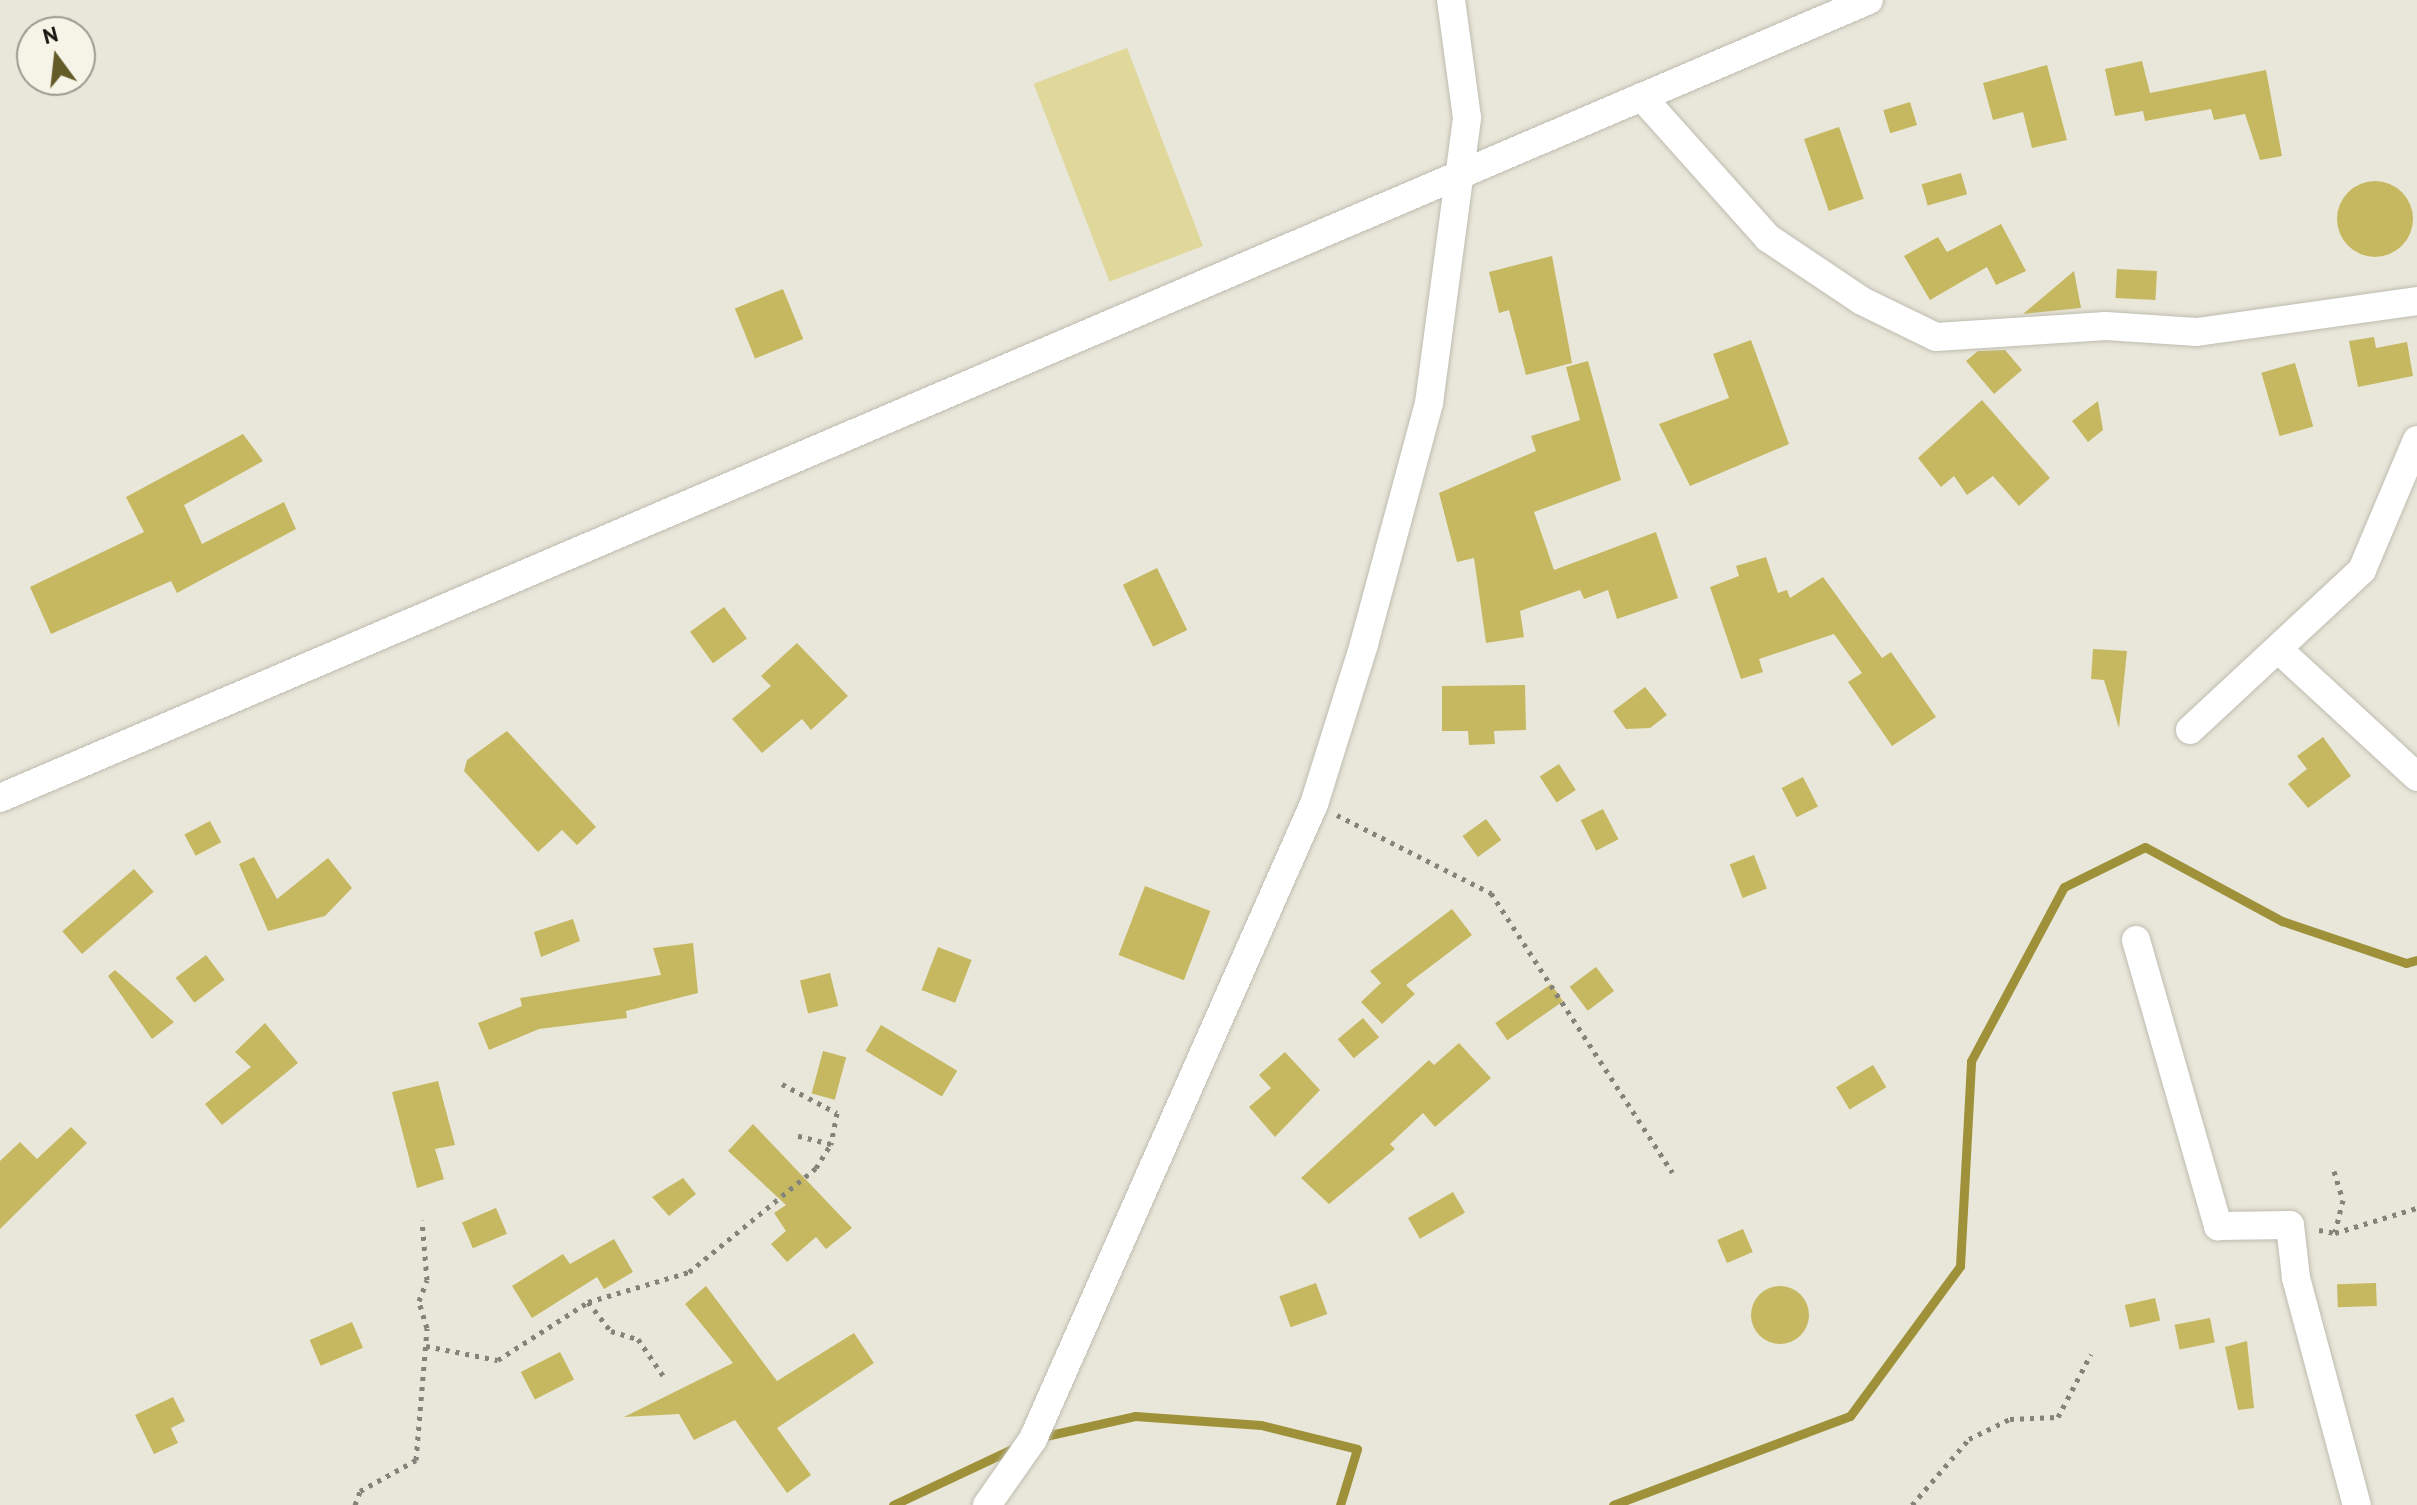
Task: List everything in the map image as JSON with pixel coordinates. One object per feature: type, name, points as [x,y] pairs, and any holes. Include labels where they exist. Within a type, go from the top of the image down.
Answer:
[{"type":"street","points":[[987,1505],[1033,1439],[1314,804],[1429,403],[1457,170],[1467,118],[1451,0]]},
{"type":"street","points":[[0,798],[1457,170],[1642,97],[1869,0]]},
{"type":"street","points":[[1642,97],[1768,238],[1862,301],[1936,337],[2106,326],[2197,332],[2417,301]]},
{"type":"street","points":[[2190,730],[2362,570],[2417,440]]},
{"type":"street","points":[[2278,649],[2417,777]]},
{"type":"street","points":[[2136,940],[2218,1226],[2290,1225],[2296,1278],[2357,1505]]},
{"type":"path","points":[[1314,804],[1491,893],[1672,1172]]},
{"type":"path","points":[[426,1346],[498,1360],[588,1302],[689,1272],[816,1168],[831,1144],[837,1113],[782,1084]]},
{"type":"path","points":[[798,1136],[831,1144]]},
{"type":"path","points":[[2334,1171],[2343,1200],[2335,1233]]},
{"type":"path","points":[[2290,1225],[2335,1233],[2417,1208]]},
{"type":"path","points":[[355,1505],[360,1491],[416,1460],[426,1346],[419,1301],[427,1280],[422,1220]]},
{"type":"path","points":[[588,1302],[611,1331],[638,1339],[664,1377]]},
{"type":"path","points":[[1912,1505],[1969,1439],[2010,1419],[2058,1417],[2091,1354]]},
{"type":"shaded area","points":[[1127,48],[1203,246],[1110,282],[1034,84]]},
{"type":"building","points":[[2142,61],[2150,93],[2266,70],[2282,156],[2260,160],[2245,114],[2214,120],[2211,109],[2145,121],[2143,111],[2115,116],[2105,69]]},
{"type":"building","points":[[2047,65],[2067,140],[2032,148],[2023,112],[1993,120],[1983,83]]},
{"type":"building","points":[[1910,102],[1917,125],[1890,133],[1883,110]]},
{"type":"building","points":[[1839,127],[1864,199],[1829,211],[1804,139]]},
{"type":"building","points":[[1961,173],[1967,194],[1928,205],[1922,184]]},
{"type":"building","points":[[2375,181],[2389,184],[2402,192],[2410,205],[2413,219],[2410,233],[2402,246],[2389,254],[2375,257],[2361,254],[2348,246],[2340,233],[2337,219],[2340,205],[2348,192],[2361,184]]},
{"type":"building","points":[[2001,224],[2026,271],[1996,285],[1987,267],[1930,300],[1904,256],[1938,237],[1947,252]]},
{"type":"building","points":[[1552,256],[1572,363],[1526,375],[1509,310],[1499,313],[1489,272]]},
{"type":"building","points":[[2117,269],[2157,271],[2155,300],[2115,298]]},
{"type":"building","points":[[2074,271],[2081,308],[2023,314]]},
{"type":"building","points":[[783,289],[803,339],[755,359],[735,308]]},
{"type":"building","points":[[2374,337],[2376,348],[2407,342],[2413,376],[2358,387],[2349,341]]},
{"type":"building","points":[[1751,340],[1789,444],[1690,486],[1659,424],[1729,398],[1713,354]]},
{"type":"building","points":[[2005,350],[2022,370],[1994,394],[1966,361],[1978,351]]},
{"type":"building","points":[[1588,361],[1621,480],[1534,512],[1554,570],[1656,532],[1678,598],[1617,619],[1608,590],[1584,599],[1580,590],[1520,611],[1524,637],[1486,643],[1474,558],[1457,562],[1439,493],[1536,451],[1531,436],[1580,420],[1566,367]]},
{"type":"building","points":[[2295,363],[2313,426],[2280,436],[2261,373]]},
{"type":"building","points":[[1982,400],[2050,478],[2019,506],[1993,476],[1967,495],[1954,476],[1941,487],[1918,458]]},
{"type":"building","points":[[2098,401],[2103,430],[2088,442],[2072,421]]},
{"type":"building","points":[[243,434],[263,461],[184,505],[202,544],[284,502],[296,529],[177,593],[171,581],[51,634],[30,587],[144,532],[126,497]]},
{"type":"building","points":[[1766,557],[1778,593],[1787,590],[1790,598],[1823,577],[1882,658],[1891,652],[1936,717],[1892,746],[1848,682],[1862,673],[1834,634],[1759,659],[1763,672],[1741,679],[1710,587],[1739,576],[1736,566]]},
{"type":"building","points":[[1157,568],[1187,630],[1153,647],[1123,585]]},
{"type":"building","points":[[724,607],[747,639],[713,663],[690,632]]},
{"type":"building","points":[[797,643],[848,696],[811,730],[802,719],[762,753],[732,719],[771,686],[761,676]]},
{"type":"building","points":[[2093,649],[2127,651],[2119,728],[2104,680],[2091,679]]},
{"type":"building","points":[[1525,685],[1526,730],[1494,731],[1495,744],[1469,745],[1468,731],[1442,731],[1442,686]]},
{"type":"building","points":[[1645,687],[1667,715],[1650,728],[1626,729],[1613,711]]},
{"type":"building","points":[[507,731],[596,827],[577,845],[562,830],[538,852],[464,771],[467,760]]},
{"type":"building","points":[[2323,737],[2351,776],[2308,808],[2288,784],[2307,769],[2297,756]]},
{"type":"building","points":[[1559,764],[1576,790],[1557,803],[1540,777]]},
{"type":"building","points":[[1803,777],[1818,806],[1797,817],[1782,788]]},
{"type":"building","points":[[1603,809],[1618,839],[1596,851],[1581,820]]},
{"type":"building","points":[[1486,819],[1501,840],[1478,857],[1463,836]]},
{"type":"building","points":[[210,821],[221,842],[196,856],[184,835]]},
{"type":"building","points":[[1754,855],[1767,889],[1743,898],[1730,864]]},
{"type":"building","points":[[254,857],[277,899],[328,858],[352,888],[325,916],[268,931],[239,864]]},
{"type":"building","points":[[134,869],[154,892],[82,954],[62,931]]},
{"type":"building","points":[[1145,886],[1210,911],[1184,980],[1118,955]]},
{"type":"building","points":[[1452,909],[1472,935],[1406,985],[1415,994],[1382,1024],[1361,1002],[1381,983],[1370,971]]},
{"type":"building","points":[[573,919],[580,941],[541,957],[534,932]]},
{"type":"building","points":[[693,943],[698,993],[626,1011],[627,1018],[539,1029],[489,1050],[478,1023],[522,1006],[520,998],[661,975],[653,948]]},
{"type":"building","points":[[938,947],[972,960],[955,1003],[922,990]]},
{"type":"building","points":[[206,955],[225,980],[194,1003],[176,978]]},
{"type":"building","points":[[1596,967],[1614,991],[1588,1011],[1570,987]]},
{"type":"building","points":[[115,970],[174,1022],[152,1039],[108,976]]},
{"type":"building","points":[[830,973],[838,1006],[808,1013],[800,980]]},
{"type":"building","points":[[1551,984],[1563,1001],[1507,1040],[1495,1023]]},
{"type":"building","points":[[1363,1018],[1379,1037],[1354,1058],[1338,1039]]},
{"type":"building","points":[[265,1023],[298,1063],[222,1125],[205,1104],[251,1067],[235,1052]]},
{"type":"building","points":[[881,1025],[957,1071],[942,1097],[866,1051]]},
{"type":"building","points":[[1459,1043],[1491,1078],[1435,1127],[1423,1113],[1390,1144],[1395,1149],[1329,1204],[1301,1178],[1429,1060],[1434,1065]]},
{"type":"building","points":[[823,1051],[846,1057],[835,1100],[812,1094]]},
{"type":"building","points":[[1285,1052],[1320,1090],[1275,1137],[1249,1107],[1271,1088],[1259,1075]]},
{"type":"building","points":[[1873,1065],[1886,1087],[1850,1109],[1836,1087]]},
{"type":"building","points":[[438,1081],[455,1145],[435,1149],[444,1179],[417,1188],[392,1092]]},
{"type":"building","points":[[753,1124],[852,1228],[826,1249],[816,1237],[787,1262],[771,1244],[786,1231],[774,1213],[786,1205],[728,1151]]},
{"type":"building","points":[[71,1127],[87,1143],[0,1229],[0,1161],[20,1142],[37,1159]]},
{"type":"building","points":[[683,1178],[696,1194],[669,1216],[652,1197]]},
{"type":"building","points":[[1453,1192],[1465,1213],[1420,1239],[1408,1218]]},
{"type":"building","points":[[496,1208],[507,1234],[473,1248],[462,1222]]},
{"type":"building","points":[[1743,1229],[1753,1252],[1727,1263],[1717,1240]]},
{"type":"building","points":[[614,1239],[633,1272],[604,1289],[597,1277],[532,1318],[512,1286],[563,1254],[570,1264]]},
{"type":"building","points":[[1316,1283],[1327,1314],[1291,1327],[1279,1296]]},
{"type":"building","points":[[2376,1283],[2377,1306],[2338,1307],[2337,1284]]},
{"type":"building","points":[[706,1286],[777,1381],[854,1333],[874,1363],[777,1428],[811,1475],[787,1493],[735,1420],[694,1440],[679,1414],[624,1417],[733,1363],[685,1304]]},
{"type":"building","points":[[1780,1286],[1791,1288],[1800,1295],[1807,1304],[1807,1326],[1800,1335],[1791,1342],[1780,1344],[1769,1342],[1760,1335],[1753,1326],[1751,1315],[1753,1304],[1760,1295],[1769,1288]]},
{"type":"building","points":[[2155,1298],[2160,1320],[2130,1327],[2125,1305]]},
{"type":"building","points":[[2210,1318],[2215,1343],[2179,1349],[2175,1325]]},
{"type":"building","points":[[352,1322],[363,1348],[321,1366],[310,1340]]},
{"type":"building","points":[[2247,1341],[2254,1408],[2238,1410],[2225,1347]]},
{"type":"building","points":[[560,1352],[574,1380],[535,1400],[521,1372]]},
{"type":"building","points":[[173,1397],[185,1421],[171,1428],[178,1443],[154,1454],[135,1415]]},
{"type":"waterway","points":[[1613,1505],[1850,1416],[1960,1266],[1971,1061],[2064,887],[2145,847],[2282,921],[2406,963],[2417,960]]},
{"type":"waterway","points":[[1041,1437],[1135,1416],[1261,1425],[1357,1449],[1340,1505]]},
{"type":"waterway","points":[[893,1505],[1016,1447]]}]
